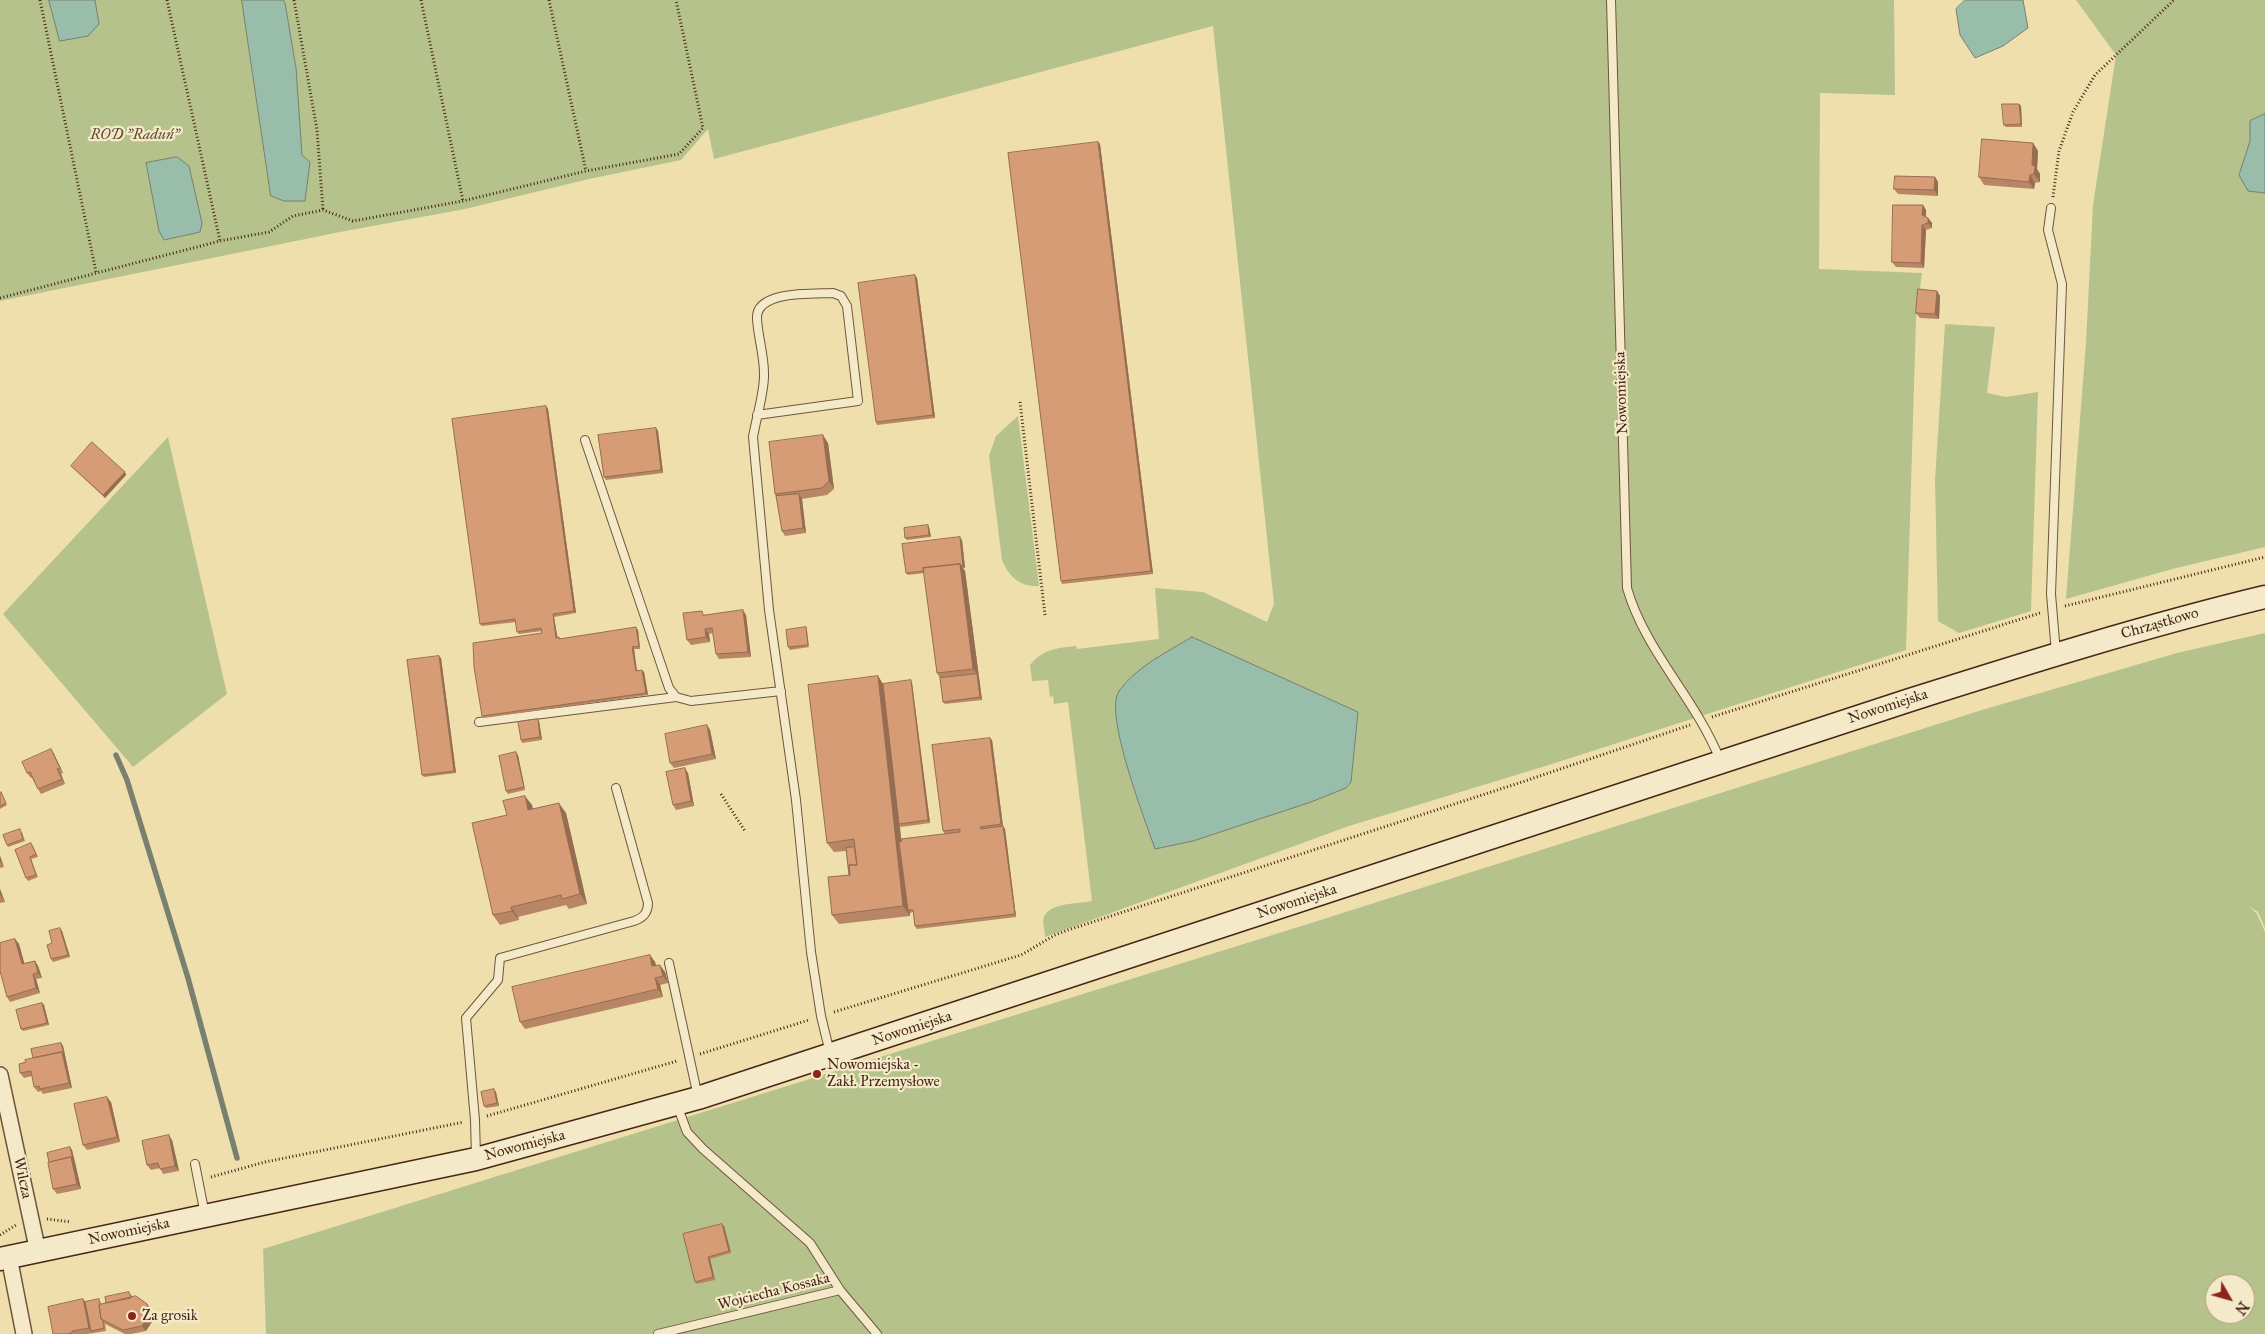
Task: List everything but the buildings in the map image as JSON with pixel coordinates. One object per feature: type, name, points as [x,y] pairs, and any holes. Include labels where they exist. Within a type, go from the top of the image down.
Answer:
[{"type":"street","name":"Chrząstkowo","points":[[2056,654],[2203,612],[2265,597]]},
{"type":"street","name":"Nowomiejska","points":[[4,1258],[476,1159],[698,1098],[2056,654]]},
{"type":"street","name":"Wilcza","points":[[0,1076],[38,1252]]},
{"type":"street","points":[[4,1258],[24,1334]]},
{"type":"lane","name":"Nowomiejska","points":[[1611,0],[1628,588],[1633,607],[1646,634],[1701,720],[1721,762]]},
{"type":"lane","points":[[2051,208],[2048,230],[2062,284],[2051,594],[2056,654]]},
{"type":"lane","points":[[757,415],[858,401],[846,306],[841,296],[833,293],[777,296],[764,303],[756,316],[765,374],[752,437],[769,610],[796,800],[811,952],[821,1016],[831,1055]]},
{"type":"lane","points":[[585,440],[669,688],[676,697]]},
{"type":"lane","points":[[478,722],[676,697],[691,701],[781,691]]},
{"type":"lane","points":[[476,1159],[475,1120],[466,1018],[498,980],[500,958],[634,921],[642,918],[648,910],[616,788]]},
{"type":"lane","points":[[669,963],[698,1098]]},
{"type":"lane","points":[[677,1104],[687,1132],[703,1149],[810,1244],[840,1290]]},
{"type":"lane","points":[[195,1164],[205,1216]]},
{"type":"lane","name":"Wojciecha Kossaka","points":[[658,1334],[840,1290],[877,1334]]},
{"type":"path","points":[[40,0],[96,272]]},
{"type":"path","points":[[168,0],[220,242]]},
{"type":"path","points":[[294,0],[317,130],[323,210]]},
{"type":"path","points":[[421,0],[463,200]]},
{"type":"path","points":[[549,0],[586,171]]},
{"type":"path","points":[[0,298],[96,272],[269,232],[293,216],[323,210],[353,221],[463,200],[586,171],[679,154],[703,128],[676,0]]},
{"type":"path","points":[[2051,208],[2059,151],[2073,112],[2086,90],[2095,75],[2174,0]]},
{"type":"path","points":[[1020,402],[1045,615]]},
{"type":"path","points":[[198,1180],[265,1162],[475,1120],[689,1057],[1021,955],[1055,935],[1068,930],[1522,782],[1701,720],[2052,609],[2265,557]]},
{"type":"path","points":[[721,794],[746,831]]},
{"type":"green space","name":"ROD \"Raduń\"","points":[[0,0],[1894,0],[1895,95],[1820,93],[1819,269],[1922,273],[1916,319],[1906,650],[1552,764],[1349,826],[1045,937],[1043,919],[1047,912],[1065,904],[1092,901],[1068,702],[1054,704],[1053,696],[1050,697],[1048,680],[1032,681],[1030,665],[1045,652],[1057,649],[1076,646],[1077,649],[1159,639],[1155,588],[1203,592],[1267,622],[1274,604],[1213,26],[714,159],[708,129],[681,160],[589,179],[465,209],[340,232],[0,301]]},
{"type":"green space","points":[[2076,0],[2265,0],[2265,547],[2176,568],[2066,599],[2086,343],[2093,205],[2116,55]]},
{"type":"green space","points":[[1945,324],[1995,327],[1987,393],[2006,397],[2038,392],[2031,611],[1959,633],[1938,621],[1935,480]]},
{"type":"green space","points":[[1018,416],[1039,586],[1026,585],[1016,580],[1002,560],[989,456],[996,436]]},
{"type":"green space","points":[[168,437],[227,694],[133,767],[3,614]]},
{"type":"green space","points":[[2265,633],[2265,928],[2258,912],[2249,906],[2257,914],[2265,932],[2265,1334],[266,1334],[263,1249],[1308,924],[1982,710],[2177,653]]},
{"type":"shaded area","points":[[49,0],[95,0],[99,24],[88,36],[60,41]]},
{"type":"shaded area","points":[[242,0],[283,0],[285,3],[296,68],[302,155],[310,162],[305,201],[284,201],[271,196]]},
{"type":"shaded area","points":[[1965,0],[2023,0],[2028,28],[2003,46],[1975,58],[1960,35],[1956,9]]},
{"type":"shaded area","points":[[2265,114],[2265,193],[2248,191],[2239,175],[2250,141],[2250,121]]},
{"type":"shaded area","points":[[177,157],[189,166],[202,223],[200,232],[164,240],[159,231],[146,163]]},
{"type":"shaded area","points":[[1192,637],[1358,712],[1351,782],[1346,788],[1311,802],[1193,841],[1155,849],[1135,793],[1121,744],[1116,703],[1119,691],[1143,667]]},
{"type":"waterway","points":[[116,755],[127,780],[188,978],[237,1158]]},
{"type":"place","name":"Nowomiejska - Zakł. Przemysłowe","points":[[817,1074]]},
{"type":"place","name":"Za grosik","points":[[132,1316]]}]
